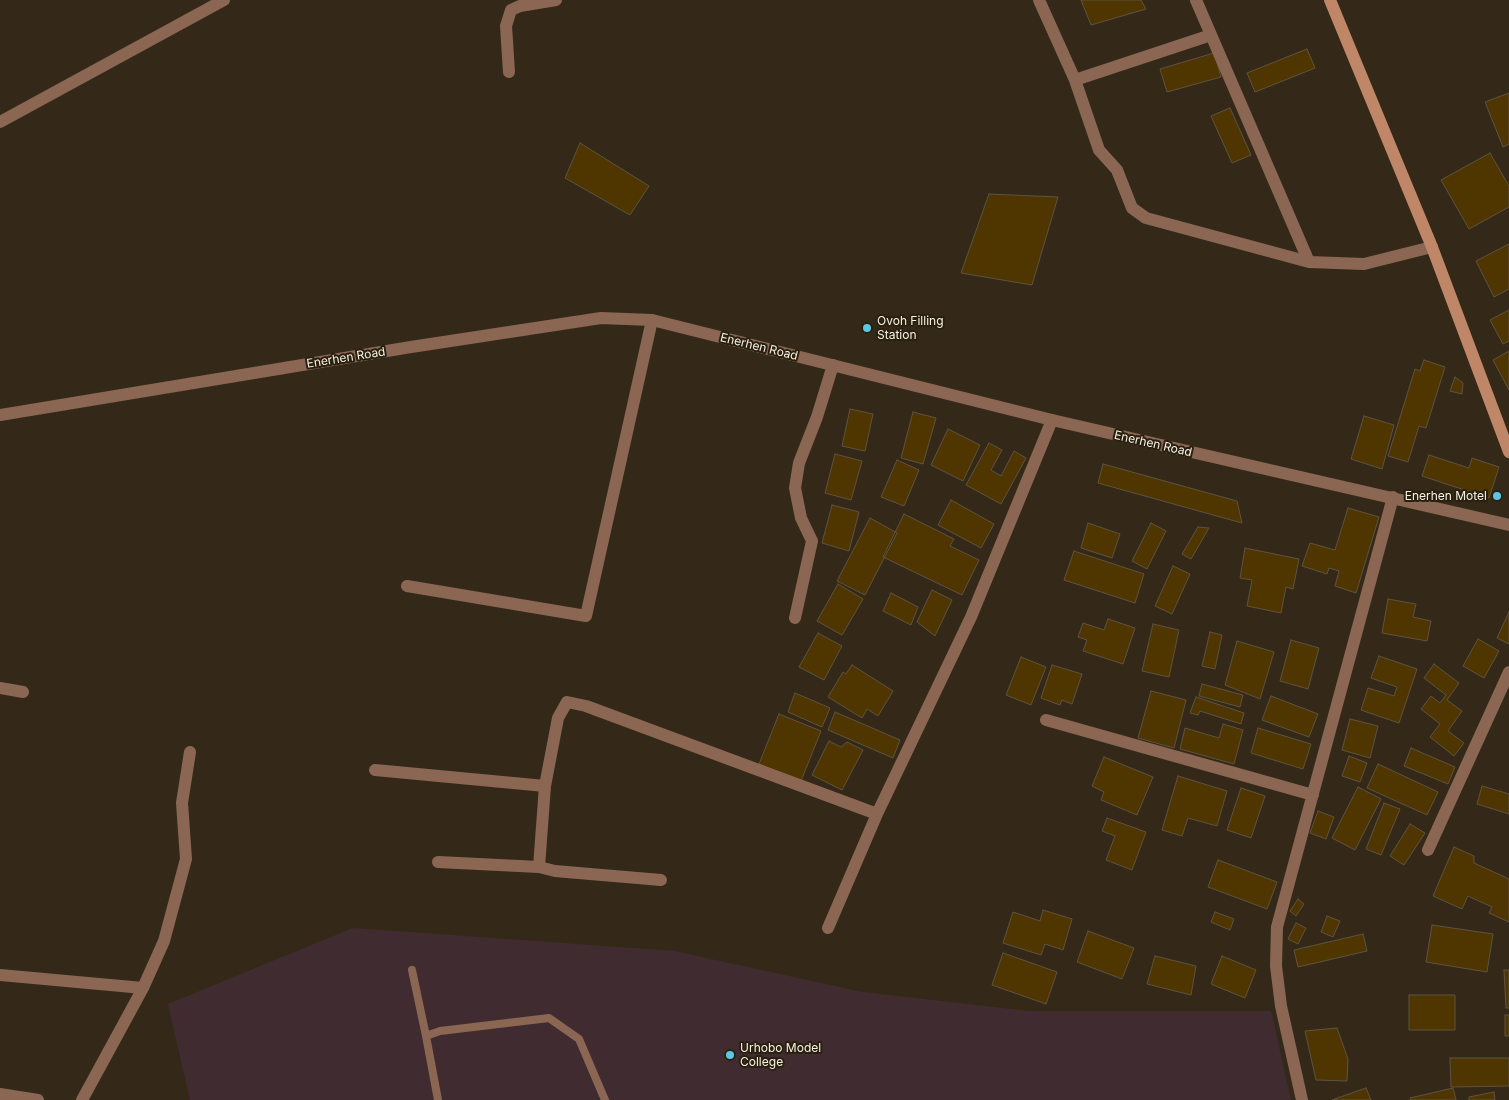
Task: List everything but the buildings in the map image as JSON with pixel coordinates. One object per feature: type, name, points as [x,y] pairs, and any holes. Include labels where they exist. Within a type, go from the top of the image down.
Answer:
[{"type":"main road","points":[[1330,0],[1432,247],[1509,452]]},
{"type":"street","points":[[0,122],[224,0]]},
{"type":"street","points":[[510,72],[506,26],[511,10],[520,6],[556,0]]},
{"type":"street","points":[[1039,0],[1075,80],[1099,150],[1117,170],[1132,208],[1146,218],[1309,262],[1364,264],[1432,247]]},
{"type":"street","points":[[1196,0],[1309,262]]},
{"type":"street","points":[[1075,80],[1211,34]]},
{"type":"street","name":"Enerhen Road","points":[[0,415],[411,347],[601,318],[652,320],[1052,420],[1509,525]]},
{"type":"street","points":[[407,586],[586,616],[652,320]]},
{"type":"street","points":[[795,618],[812,541],[801,518],[795,488],[799,463],[817,417],[833,365]]},
{"type":"street","points":[[828,928],[877,814],[971,617],[1052,420]]},
{"type":"street","points":[[1302,1100],[1281,1006],[1276,966],[1277,927],[1393,497]]},
{"type":"street","points":[[1428,850],[1509,672]]},
{"type":"street","points":[[0,688],[23,692]]},
{"type":"street","points":[[539,867],[545,786],[558,718],[567,702],[586,706],[877,814]]},
{"type":"street","points":[[1046,720],[1313,795]]},
{"type":"street","points":[[82,1100],[143,988],[164,941],[186,859],[182,803],[190,752]]},
{"type":"street","points":[[375,770],[545,786]]},
{"type":"street","points":[[438,862],[539,867],[555,871],[662,880]]},
{"type":"street","points":[[0,975],[143,988]]},
{"type":"street","points":[[0,1094],[38,1100]]},
{"type":"lane","points":[[412,970],[438,1100]]},
{"type":"lane","points":[[426,1036],[440,1031],[549,1018],[579,1039],[605,1100]]},
{"type":"shaded area","name":"Urhobo Model College","points":[[353,928],[674,951],[862,992],[1028,1011],[1271,1011],[1291,1100],[190,1100],[168,1004]]},
{"type":"place","name":"Ovoh Filling Station","points":[[867,328]]},
{"type":"place","name":"Enerhen Motel","points":[[1497,496]]},
{"type":"place","name":"Urhobo Model College","points":[[730,1055]]}]
